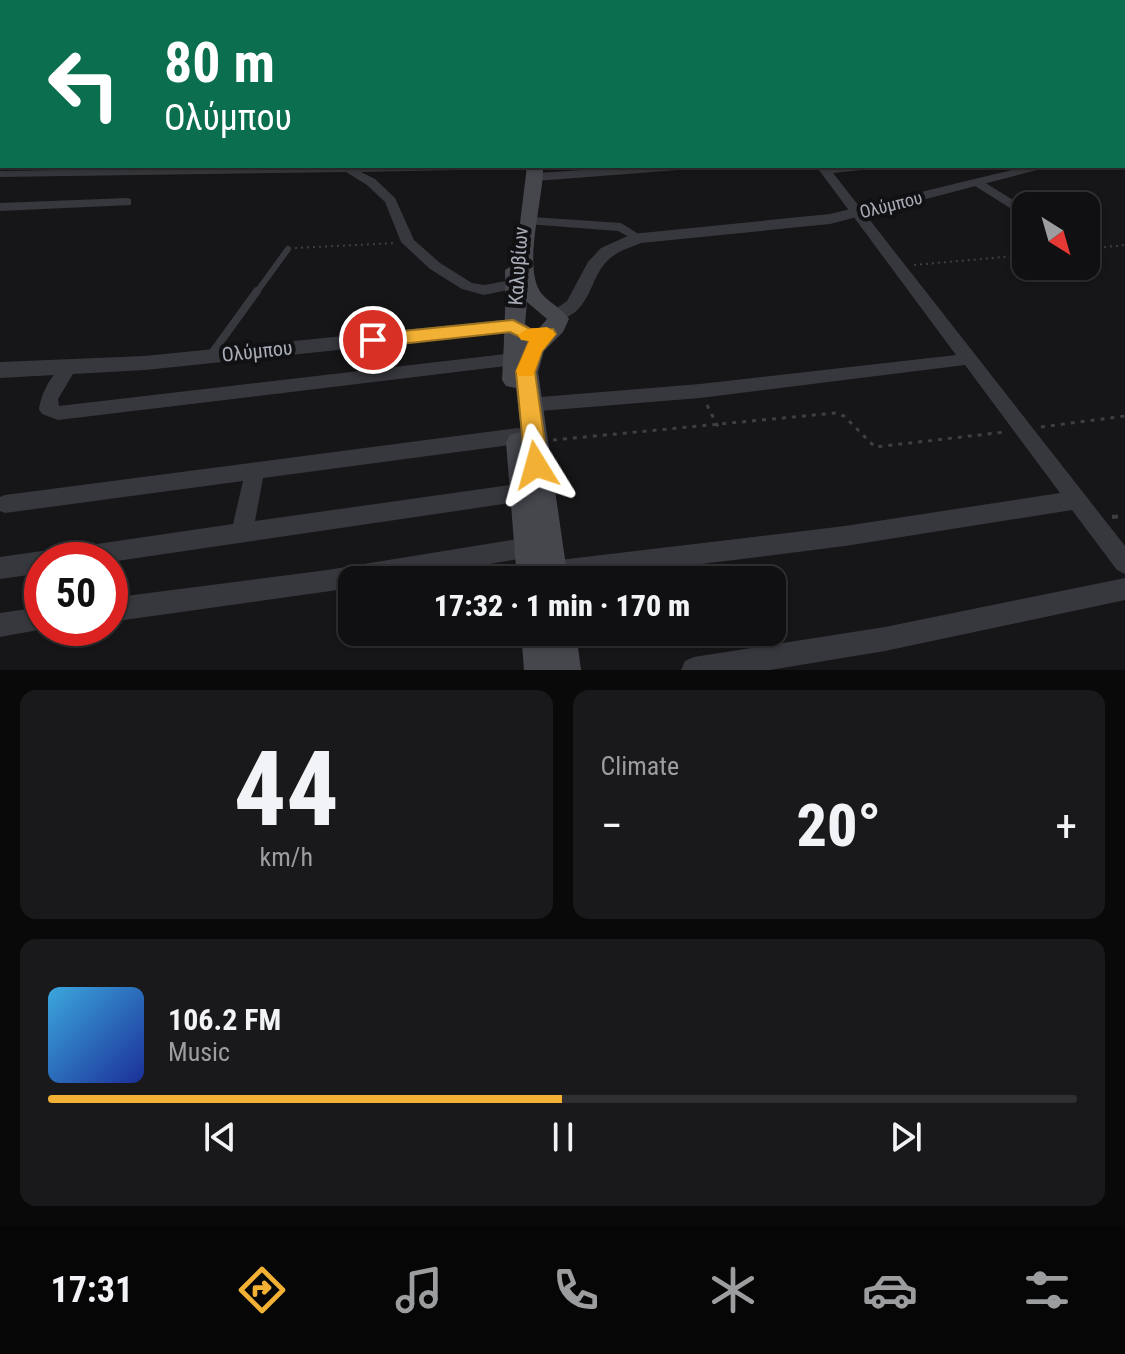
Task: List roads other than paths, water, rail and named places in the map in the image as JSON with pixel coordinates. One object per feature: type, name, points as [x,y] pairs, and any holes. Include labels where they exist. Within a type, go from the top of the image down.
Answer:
[{"type":"main road","name":"Καλυβίων","points":[[533,170],[532,221],[525,258],[527,283],[550,319]]},
{"type":"main road","name":"Καλυβίων","points":[[533,170],[525,194],[516,246],[517,306],[514,325],[515,359],[544,566]]},
{"type":"main road","name":"Καλυβίων","points":[[514,325],[534,336],[550,319]]},
{"type":"main road","name":"Καλυβίων","points":[[540,566],[530,547],[524,492],[528,405],[526,372],[529,359],[550,319]]},
{"type":"main road","points":[[539,646],[541,670]]},
{"type":"main road","points":[[561,646],[564,670]]},
{"type":"street","points":[[7,174],[346,168],[371,182],[391,201],[408,242],[467,286],[484,290],[516,284]]},
{"type":"street","points":[[533,170],[612,168]]},
{"type":"street","points":[[824,168],[1026,429],[1125,563]]},
{"type":"street","name":"Ολύμπου","points":[[638,238],[799,225],[1037,168]]},
{"type":"street","points":[[979,183],[1012,205]]},
{"type":"street","points":[[0,207],[127,202]]},
{"type":"street","points":[[532,221],[621,227],[638,238]]},
{"type":"street","points":[[550,319],[574,305],[597,262],[607,252],[638,238]]},
{"type":"street","name":"Ολύμπου","points":[[0,370],[68,369],[514,325]]},
{"type":"street","points":[[68,369],[49,398],[48,409],[58,413],[515,359]]},
{"type":"street","points":[[528,405],[700,391],[969,359]]},
{"type":"street","points":[[5,504],[526,439]]},
{"type":"street","points":[[241,535],[255,471]]},
{"type":"street","points":[[128,550],[524,492]]},
{"type":"street","points":[[626,566],[1076,500]]},
{"type":"street","points":[[128,608],[327,581],[530,547]]},
{"type":"street","points":[[0,568],[24,565]]},
{"type":"street","points":[[694,670],[885,639],[1125,589]]},
{"type":"street","points":[[0,625],[24,622]]},
{"type":"lane","points":[[210,356],[288,249]]}]
